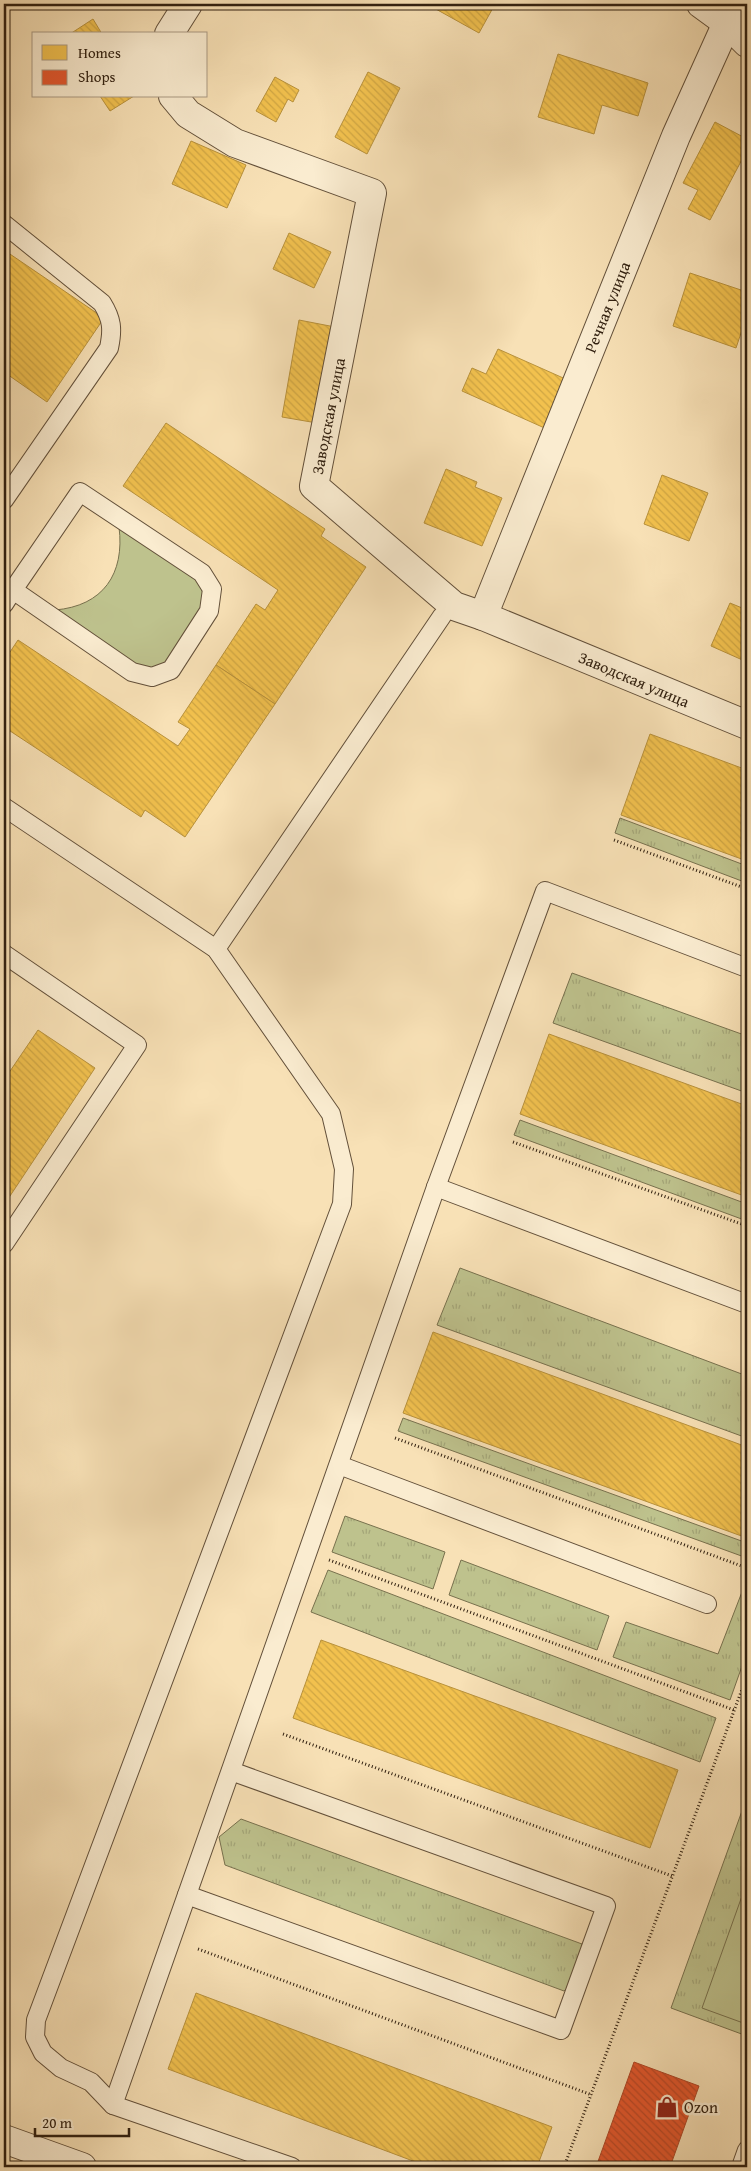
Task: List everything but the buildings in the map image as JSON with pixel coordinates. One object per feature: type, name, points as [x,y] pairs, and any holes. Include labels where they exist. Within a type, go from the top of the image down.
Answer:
[{"type":"street","points":[[170,32],[188,4]]},
{"type":"street","points":[[700,4],[734,13],[747,43]]},
{"type":"street","name":"Речная улица","points":[[483,616],[676,136],[734,13]]},
{"type":"street","name":"Заводская улица","points":[[175,98],[188,114],[235,143],[372,193],[314,486],[454,606],[483,616],[747,726]]},
{"type":"street","points":[[4,2139],[82,2167]]},
{"type":"lane","points":[[4,224],[102,303],[110,316],[113,331],[109,348],[4,500]]},
{"type":"lane","points":[[80,492],[202,573],[212,589],[209,611],[171,670],[152,677],[132,672],[9,597],[80,492]]},
{"type":"lane","points":[[216,949],[442,616]]},
{"type":"lane","points":[[4,807],[216,949],[331,1114],[344,1169],[342,1204],[36,2020],[35,2037],[43,2053],[61,2068],[91,2082],[101,2095],[113,2105],[292,2167]]},
{"type":"lane","points":[[113,2105],[436,1187],[545,891],[747,968]]},
{"type":"lane","points":[[4,954],[137,1045],[4,1244]]},
{"type":"lane","points":[[436,1187],[747,1304]]},
{"type":"lane","points":[[339,1465],[707,1604]]},
{"type":"lane","points":[[187,1895],[561,2030],[606,1906],[231,1770]]},
{"type":"lane","points":[[741,2167],[747,2150]]},
{"type":"path","points":[[614,840],[747,889]]},
{"type":"path","points":[[513,1142],[747,1226]]},
{"type":"path","points":[[395,1438],[747,1568]]},
{"type":"path","points":[[328,1560],[734,1710]]},
{"type":"path","points":[[564,2167],[747,1676]]},
{"type":"path","points":[[283,1734],[672,1876]]},
{"type":"path","points":[[198,1949],[592,2095]]},
{"type":"green space","points":[[119,527],[195,579],[201,587],[203,603],[197,619],[168,661],[155,667],[138,667],[55,610],[86,602],[107,585],[114,573],[118,559],[120,544]]},
{"type":"green space","points":[[620,818],[747,866],[747,883],[615,833]]},
{"type":"green space","points":[[572,973],[747,1036],[747,1093],[553,1023]]},
{"type":"green space","points":[[520,1120],[747,1204],[747,1221],[514,1135]]},
{"type":"green space","points":[[460,1268],[747,1376],[747,1438],[437,1325]]},
{"type":"green space","points":[[403,1418],[747,1543],[747,1558],[398,1431]]},
{"type":"green space","points":[[345,1516],[445,1552],[433,1589],[332,1552]]},
{"type":"green space","points":[[461,1560],[609,1616],[597,1650],[449,1595]]},
{"type":"green space","points":[[328,1570],[716,1718],[700,1762],[311,1612]]},
{"type":"green space","points":[[747,1579],[747,1652],[730,1700],[613,1657],[626,1622],[718,1654]]},
{"type":"green space","points":[[747,1797],[747,2036],[671,2008]]},
{"type":"green space","points":[[241,1819],[582,1944],[584,1973],[564,1991],[225,1865],[219,1837]]},
{"type":"green space","points":[[747,1882],[747,2021],[746,2024],[702,2008]]},
{"type":"place","name":"Ozon","points":[[667,2107]]}]
